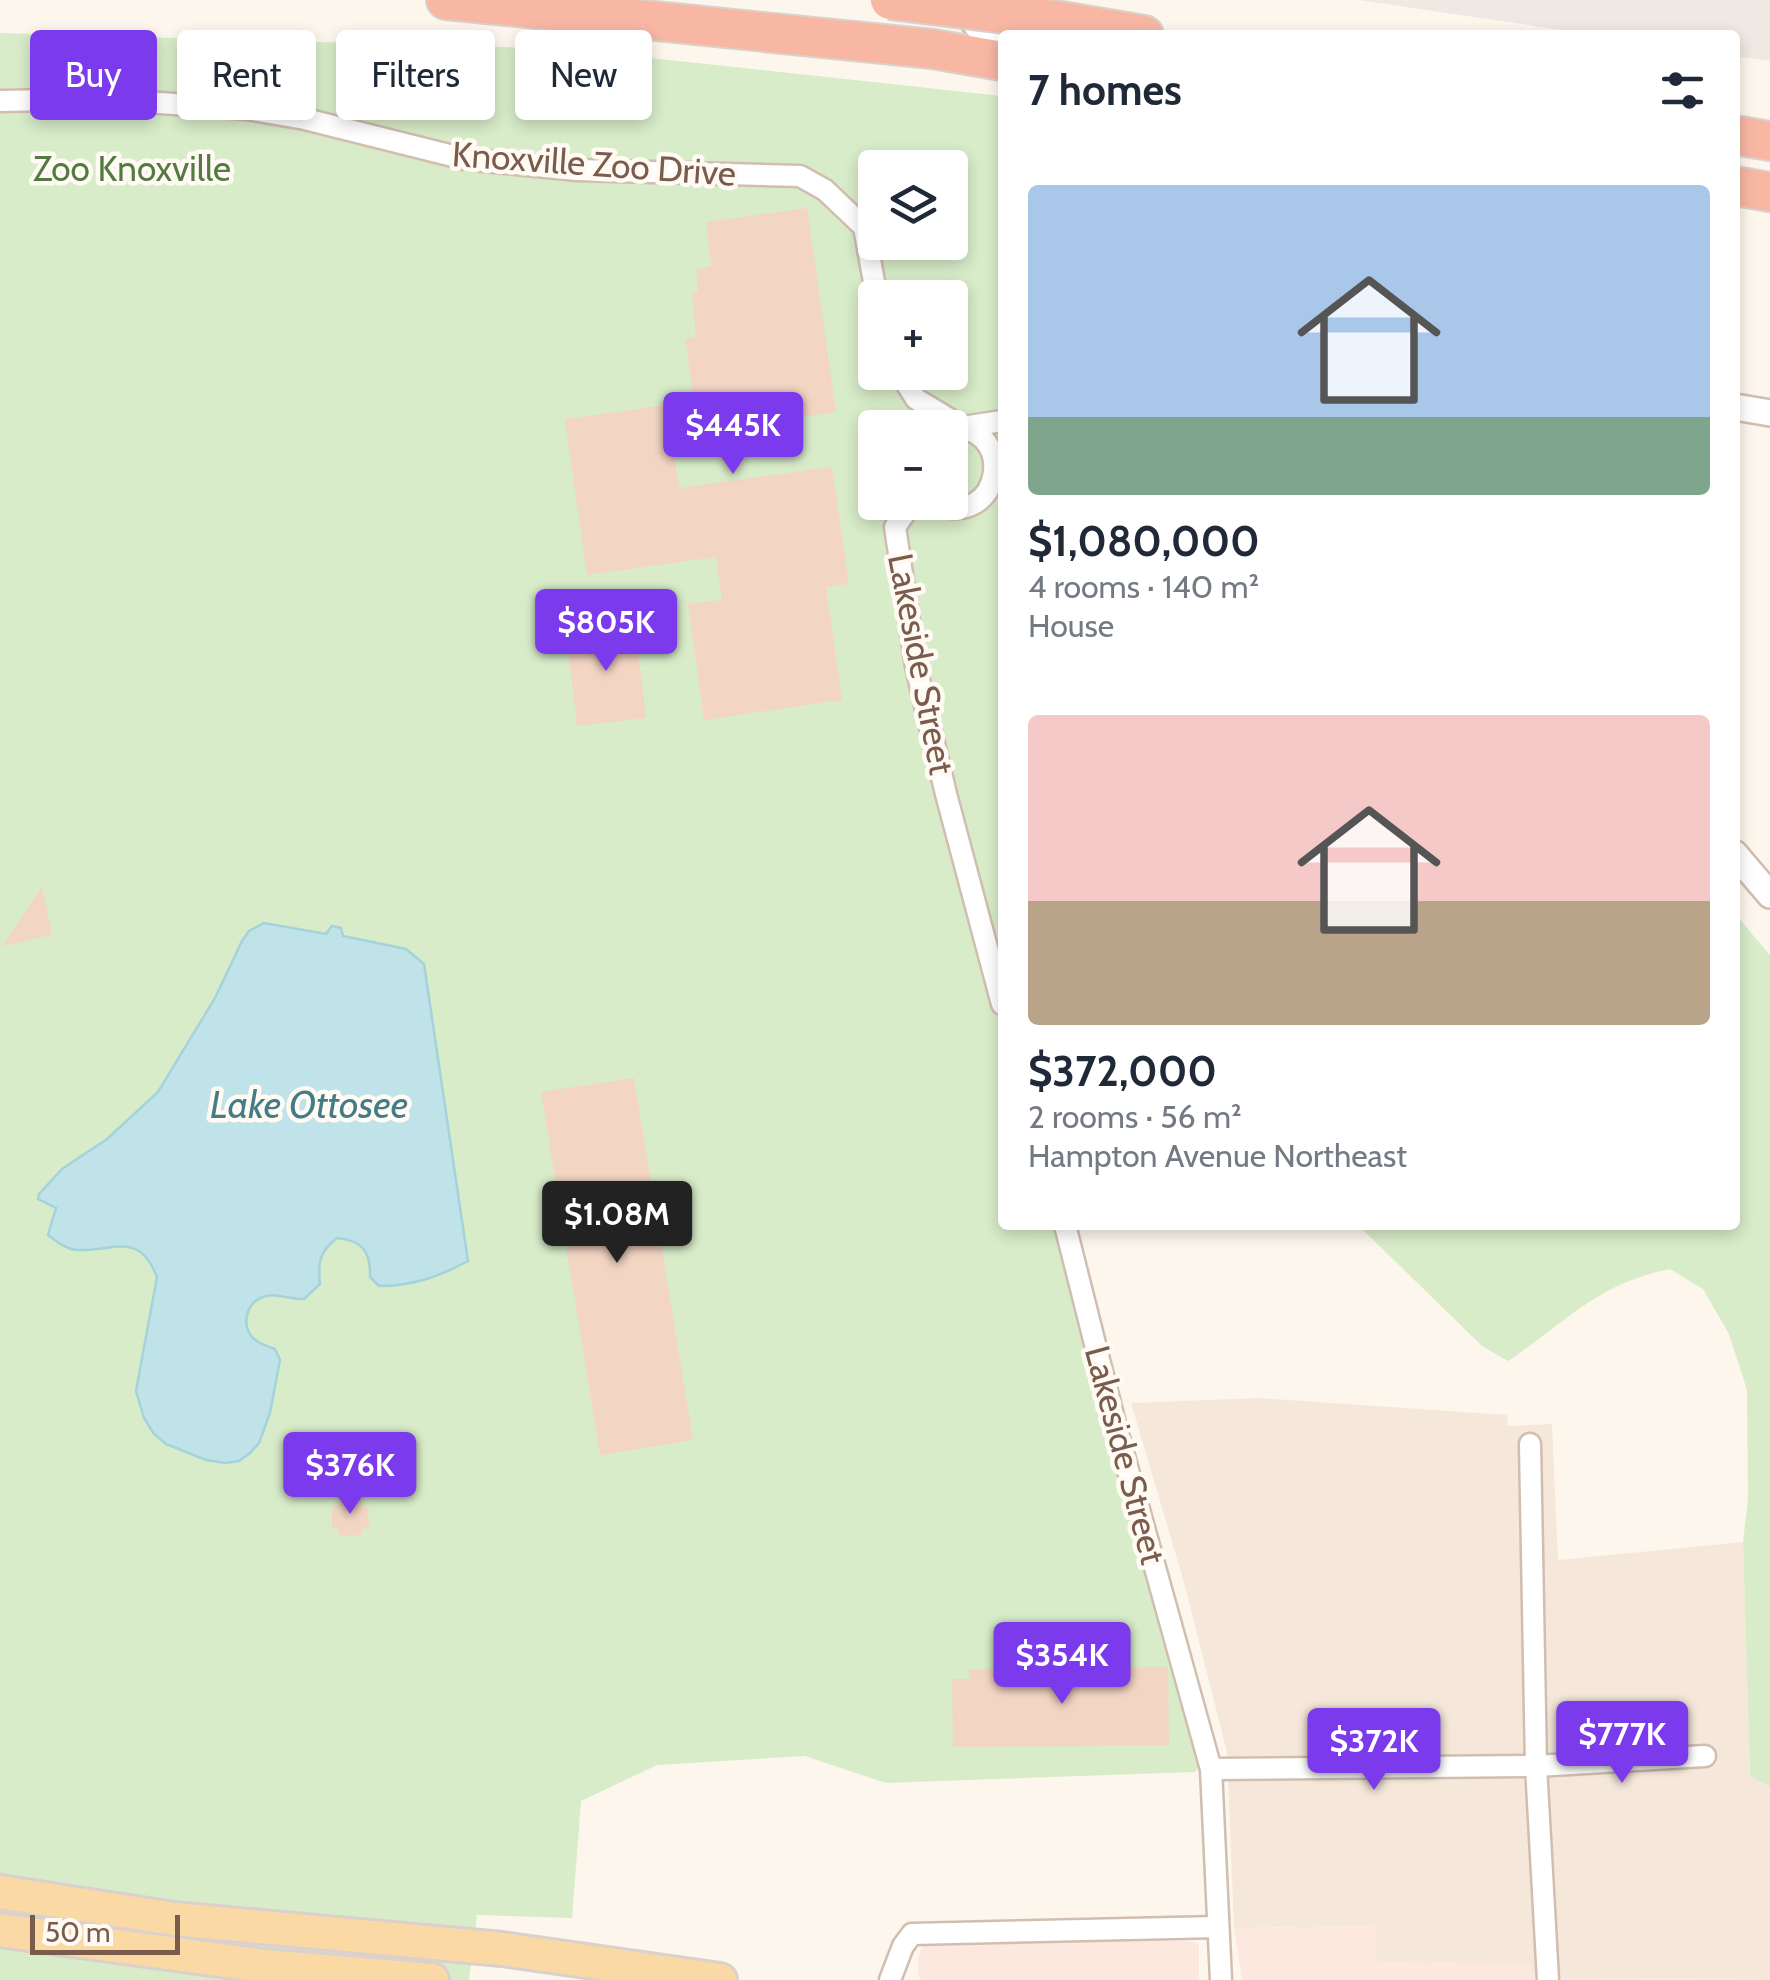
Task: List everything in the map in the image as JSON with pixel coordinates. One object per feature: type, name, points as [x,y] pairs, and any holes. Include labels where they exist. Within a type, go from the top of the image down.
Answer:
[{"type":"highway","points":[[446,0],[998,57]]},
{"type":"highway","points":[[890,0],[1075,30]]},
{"type":"highway","points":[[1740,136],[1770,141]]},
{"type":"highway","points":[[1740,187],[1770,192]]},
{"type":"main road","points":[[0,1892],[174,1919],[598,1971],[720,1980]]},
{"type":"main road","points":[[0,1930],[230,1962],[432,1980]]},
{"type":"street","points":[[954,0],[998,53]]},
{"type":"street","points":[[1010,0],[1048,28]]},
{"type":"street","name":"Knoxville Zoo Drive","points":[[0,101],[102,99],[246,108],[465,160],[577,170],[800,176],[825,190],[864,228],[873,280]]},
{"type":"street","points":[[910,390],[930,410]]},
{"type":"street","points":[[1740,407],[1770,413]]},
{"type":"street","points":[[968,425],[998,421]]},
{"type":"street","points":[[968,431],[979,434],[989,445],[996,472],[983,498],[968,505]]},
{"type":"street","name":"Lakeside Street","points":[[899,520],[894,527],[916,667],[950,813],[998,989]]},
{"type":"street","points":[[1740,860],[1770,895]]},
{"type":"street","name":"Lakeside Street","points":[[1066,1230],[1116,1427],[1211,1769],[1221,1980]]},
{"type":"street","points":[[1530,1444],[1536,1766],[1548,1980]]},
{"type":"street","points":[[1211,1769],[1536,1766],[1705,1756]]},
{"type":"street","points":[[890,1980],[902,1946],[912,1934],[1218,1927]]},
{"type":"shaded area","points":[[1359,0],[1770,0],[1770,61],[1740,57],[1740,30],[1561,30]]},
{"type":"shaded area","points":[[1259,1398],[1507,1415],[1508,1426],[1552,1424],[1558,1560],[1743,1542],[1750,1776],[1770,1787],[1770,1980],[1563,1979],[1531,1977],[1530,1965],[1376,1962],[1374,1926],[1234,1928],[1227,1752],[1183,1579],[1131,1403]]},
{"type":"shaded area","points":[[1374,1926],[1377,1962],[1530,1965],[1531,1977],[1669,1980],[1242,1980],[1234,1928]]},
{"type":"shaded area","points":[[924,1942],[1199,1944],[1199,1980],[920,1980],[918,1972]]},
{"type":"green space","name":"Zoo Knoxville","points":[[0,33],[30,34],[30,120],[157,120],[157,37],[177,38],[177,120],[316,120],[316,42],[336,42],[336,120],[495,120],[495,47],[515,48],[515,120],[652,120],[652,58],[998,96],[998,1230],[1066,1230],[1207,1753],[1195,1772],[886,1783],[805,1756],[657,1765],[581,1801],[572,1918],[477,1915],[469,1980],[0,1980]]},
{"type":"green space","points":[[1740,920],[1770,955],[1770,1787],[1750,1776],[1743,1542],[1748,1499],[1747,1390],[1729,1334],[1703,1289],[1670,1269],[1602,1294],[1508,1361],[1482,1346],[1363,1230],[1740,1230]]},
{"type":"water","name":"Lake Ottosee","points":[[264,923],[326,934],[332,926],[341,928],[343,936],[406,949],[424,964],[468,1261],[425,1280],[379,1286],[370,1277],[364,1249],[337,1238],[321,1258],[320,1284],[304,1299],[273,1295],[257,1300],[247,1315],[249,1333],[275,1349],[280,1360],[270,1413],[259,1443],[250,1453],[239,1461],[225,1463],[166,1444],[144,1418],[136,1391],[157,1277],[150,1262],[133,1248],[76,1250],[64,1246],[48,1235],[56,1208],[38,1199],[62,1169],[107,1139],[158,1092],[215,998],[242,941],[249,931]]},
{"type":"building","points":[[807,208],[836,412],[671,435],[679,488],[832,467],[849,584],[826,587],[842,700],[704,720],[688,604],[722,600],[716,557],[587,575],[565,419],[694,401],[685,339],[696,337],[692,294],[698,292],[696,270],[711,266],[706,222]]},
{"type":"building","points":[[635,623],[646,718],[577,726],[566,631]]},
{"type":"building","points":[[42,887],[52,935],[2,946]]},
{"type":"building","points":[[634,1078],[693,1440],[600,1455],[541,1092]]},
{"type":"building","points":[[339,1499],[361,1499],[362,1507],[368,1506],[369,1529],[362,1528],[361,1535],[340,1536],[338,1529],[332,1529],[332,1506],[339,1505]]},
{"type":"building","points":[[1168,1667],[1169,1745],[953,1747],[952,1679],[969,1679],[969,1669]]}]
